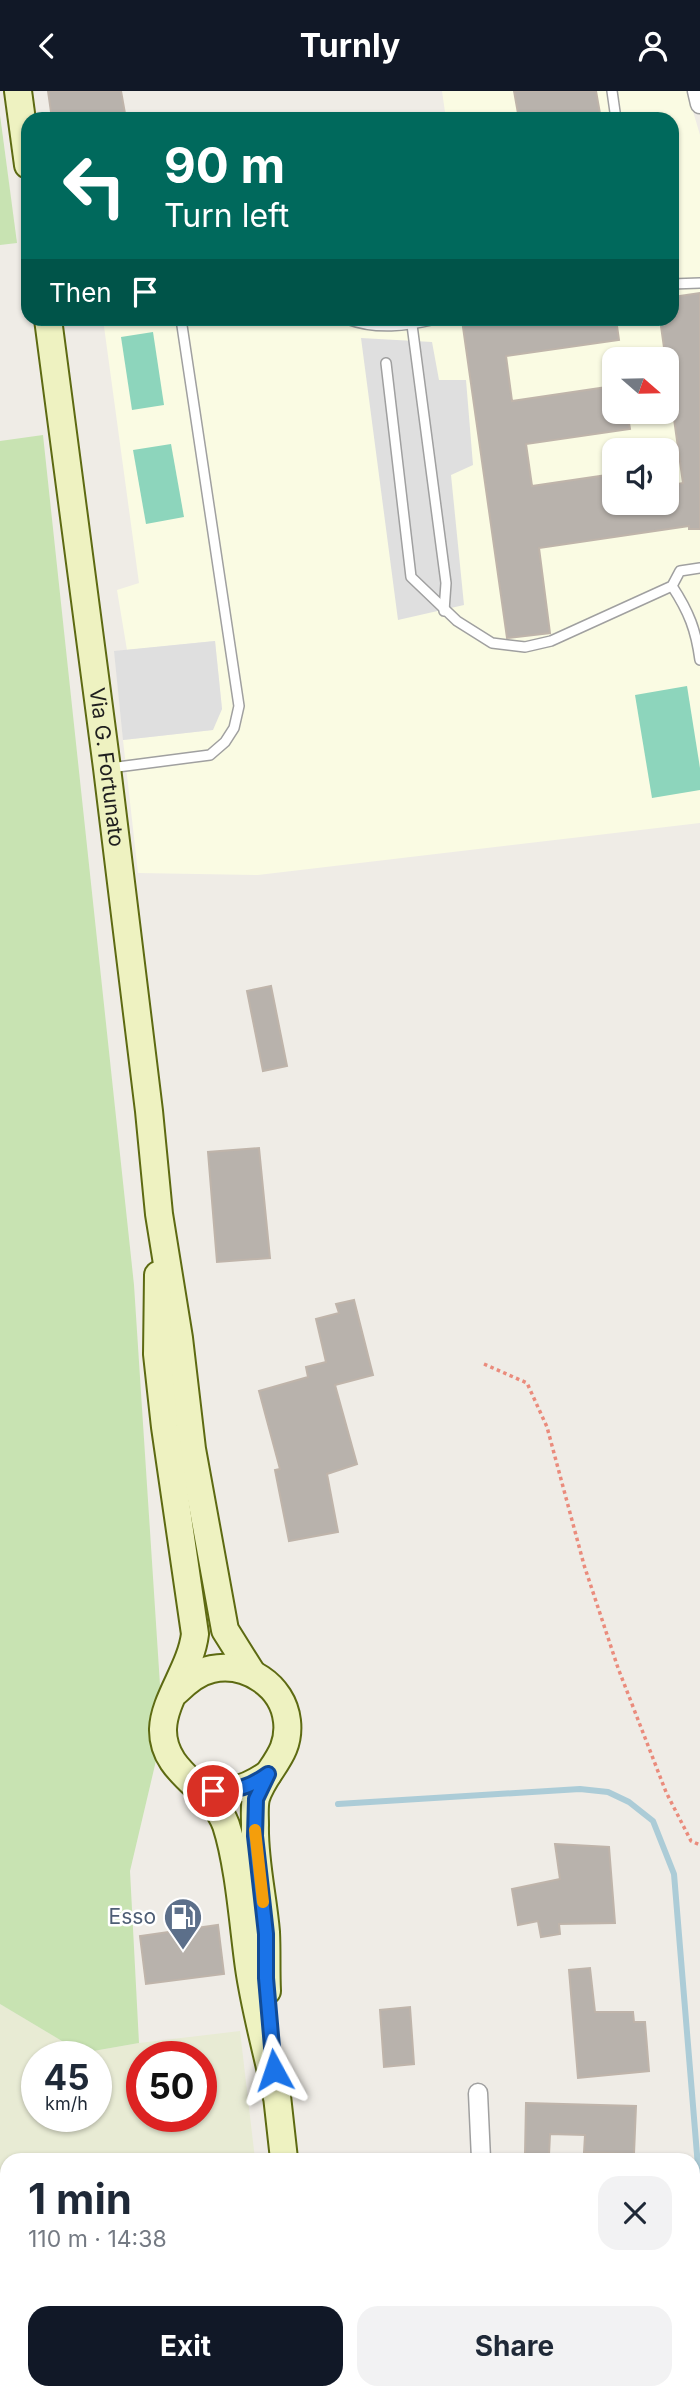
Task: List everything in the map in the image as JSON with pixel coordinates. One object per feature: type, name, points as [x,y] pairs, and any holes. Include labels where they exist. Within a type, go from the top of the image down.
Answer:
[{"type":"main road","points":[[19,91],[22,112]]},
{"type":"main road","name":"Via G. Fortunato","points":[[49,326],[107,768],[159,1214]]},
{"type":"main road","points":[[159,1214],[179,1338],[192,1448],[225,1630],[252,1673]]},
{"type":"main road","points":[[159,1214],[157,1354],[195,1634],[193,1652],[166,1710],[163,1731],[167,1752],[178,1770],[212,1801],[225,1823],[233,1858],[251,1982],[276,2094]]},
{"type":"main road","points":[[176,1692],[191,1677],[211,1669],[232,1667],[252,1673],[268,1684],[281,1700],[287,1719],[287,1739],[280,1758],[268,1774],[256,1799],[255,1836],[266,1934],[266,1978],[283,2153]]},
{"type":"main road","points":[[194,1783],[213,1791],[233,1791],[252,1786],[268,1774]]},
{"type":"street","points":[[696,91],[700,103]]},
{"type":"street","points":[[478,2093],[481,2153]]},
{"type":"lane","points":[[612,91],[615,112]]},
{"type":"lane","points":[[679,284],[700,283]]},
{"type":"lane","points":[[107,768],[209,755],[225,742],[234,728],[239,706],[182,326]]},
{"type":"lane","points":[[412,326],[446,583],[444,611]]},
{"type":"lane","points":[[386,363],[411,577],[457,621],[492,643],[525,647],[551,641],[672,586],[680,571],[700,568]]},
{"type":"lane","points":[[672,586],[689,613],[700,660]]},
{"type":"path","points":[[484,1364],[527,1383],[547,1427],[584,1565],[618,1668],[666,1792],[691,1841],[700,1845]]},
{"type":"shaded area","points":[[442,91],[687,91],[700,135],[700,823],[258,875],[138,873],[123,740],[212,730],[222,709],[215,641],[127,650],[117,590],[139,583],[104,326],[679,326],[679,112],[445,112]]},
{"type":"shaded area","points":[[361,338],[432,342],[439,380],[466,380],[473,465],[451,475],[464,605],[398,620]]},
{"type":"shaded area","points":[[215,641],[222,709],[213,730],[123,740],[114,651]]},
{"type":"shaded area","points":[[0,2004],[62,2041],[21,2041],[21,2132],[112,2132],[112,2048],[126,2045],[126,2132],[217,2132],[217,2041],[156,2041],[240,2031],[254,2153],[0,2153]]},
{"type":"green space","points":[[0,115],[17,243],[0,245]]},
{"type":"green space","points":[[153,332],[164,405],[132,410],[121,337]]},
{"type":"green space","points":[[43,435],[134,1285],[163,1731],[130,1871],[139,2041],[126,2041],[126,2045],[112,2048],[112,2041],[62,2041],[0,2004],[0,441]]},
{"type":"green space","points":[[171,444],[184,517],[146,524],[133,450]]},
{"type":"green space","points":[[687,686],[700,768],[700,790],[652,798],[635,695]]},
{"type":"building","points":[[48,91],[121,91],[125,112],[51,112]]},
{"type":"building","points":[[514,91],[596,91],[600,112],[518,112]]},
{"type":"building","points":[[700,293],[700,529],[689,529],[689,526],[539,548],[550,633],[507,638],[463,326],[617,326],[619,340],[506,356],[512,401],[602,388],[602,424],[629,424],[630,429],[526,444],[532,486],[602,476],[602,515],[679,515],[679,484],[683,483],[679,438],[677,438],[675,424],[679,424],[679,347],[664,347],[661,326],[679,326],[679,296]]},
{"type":"building","points":[[271,986],[287,1066],[263,1071],[247,991]]},
{"type":"building","points":[[259,1148],[270,1258],[217,1262],[208,1152]]},
{"type":"building","points":[[354,1300],[373,1375],[335,1385],[357,1464],[327,1474],[338,1532],[289,1541],[275,1470],[280,1469],[259,1391],[308,1377],[306,1367],[326,1362],[316,1319],[339,1313],[336,1304]]},
{"type":"building","points":[[555,1844],[609,1847],[615,1923],[559,1924],[560,1934],[541,1937],[538,1921],[518,1925],[512,1889],[560,1879]]},
{"type":"building","points":[[218,1925],[224,1974],[146,1984],[140,1936]]},
{"type":"building","points":[[590,1968],[595,2012],[633,2012],[634,2022],[645,2022],[649,2071],[578,2078],[569,1970]]},
{"type":"building","points":[[410,2007],[414,2064],[384,2067],[380,2010]]},
{"type":"building","points":[[526,2103],[636,2106],[634,2153],[584,2152],[585,2135],[550,2134],[549,2153],[525,2153]]},
{"type":"waterway","points":[[338,1804],[580,1789],[608,1792],[629,1802],[653,1821],[674,1874],[697,2153]]},
{"type":"slow traffic","points":[[255,1830],[263,1902]]},
{"type":"place","name":"Esso","points":[[183,1951]]},
{"type":"route","points":[[213,1791],[233,1791],[252,1786],[268,1774],[256,1799],[255,1836],[266,1934],[266,1978],[274,2070]]}]
